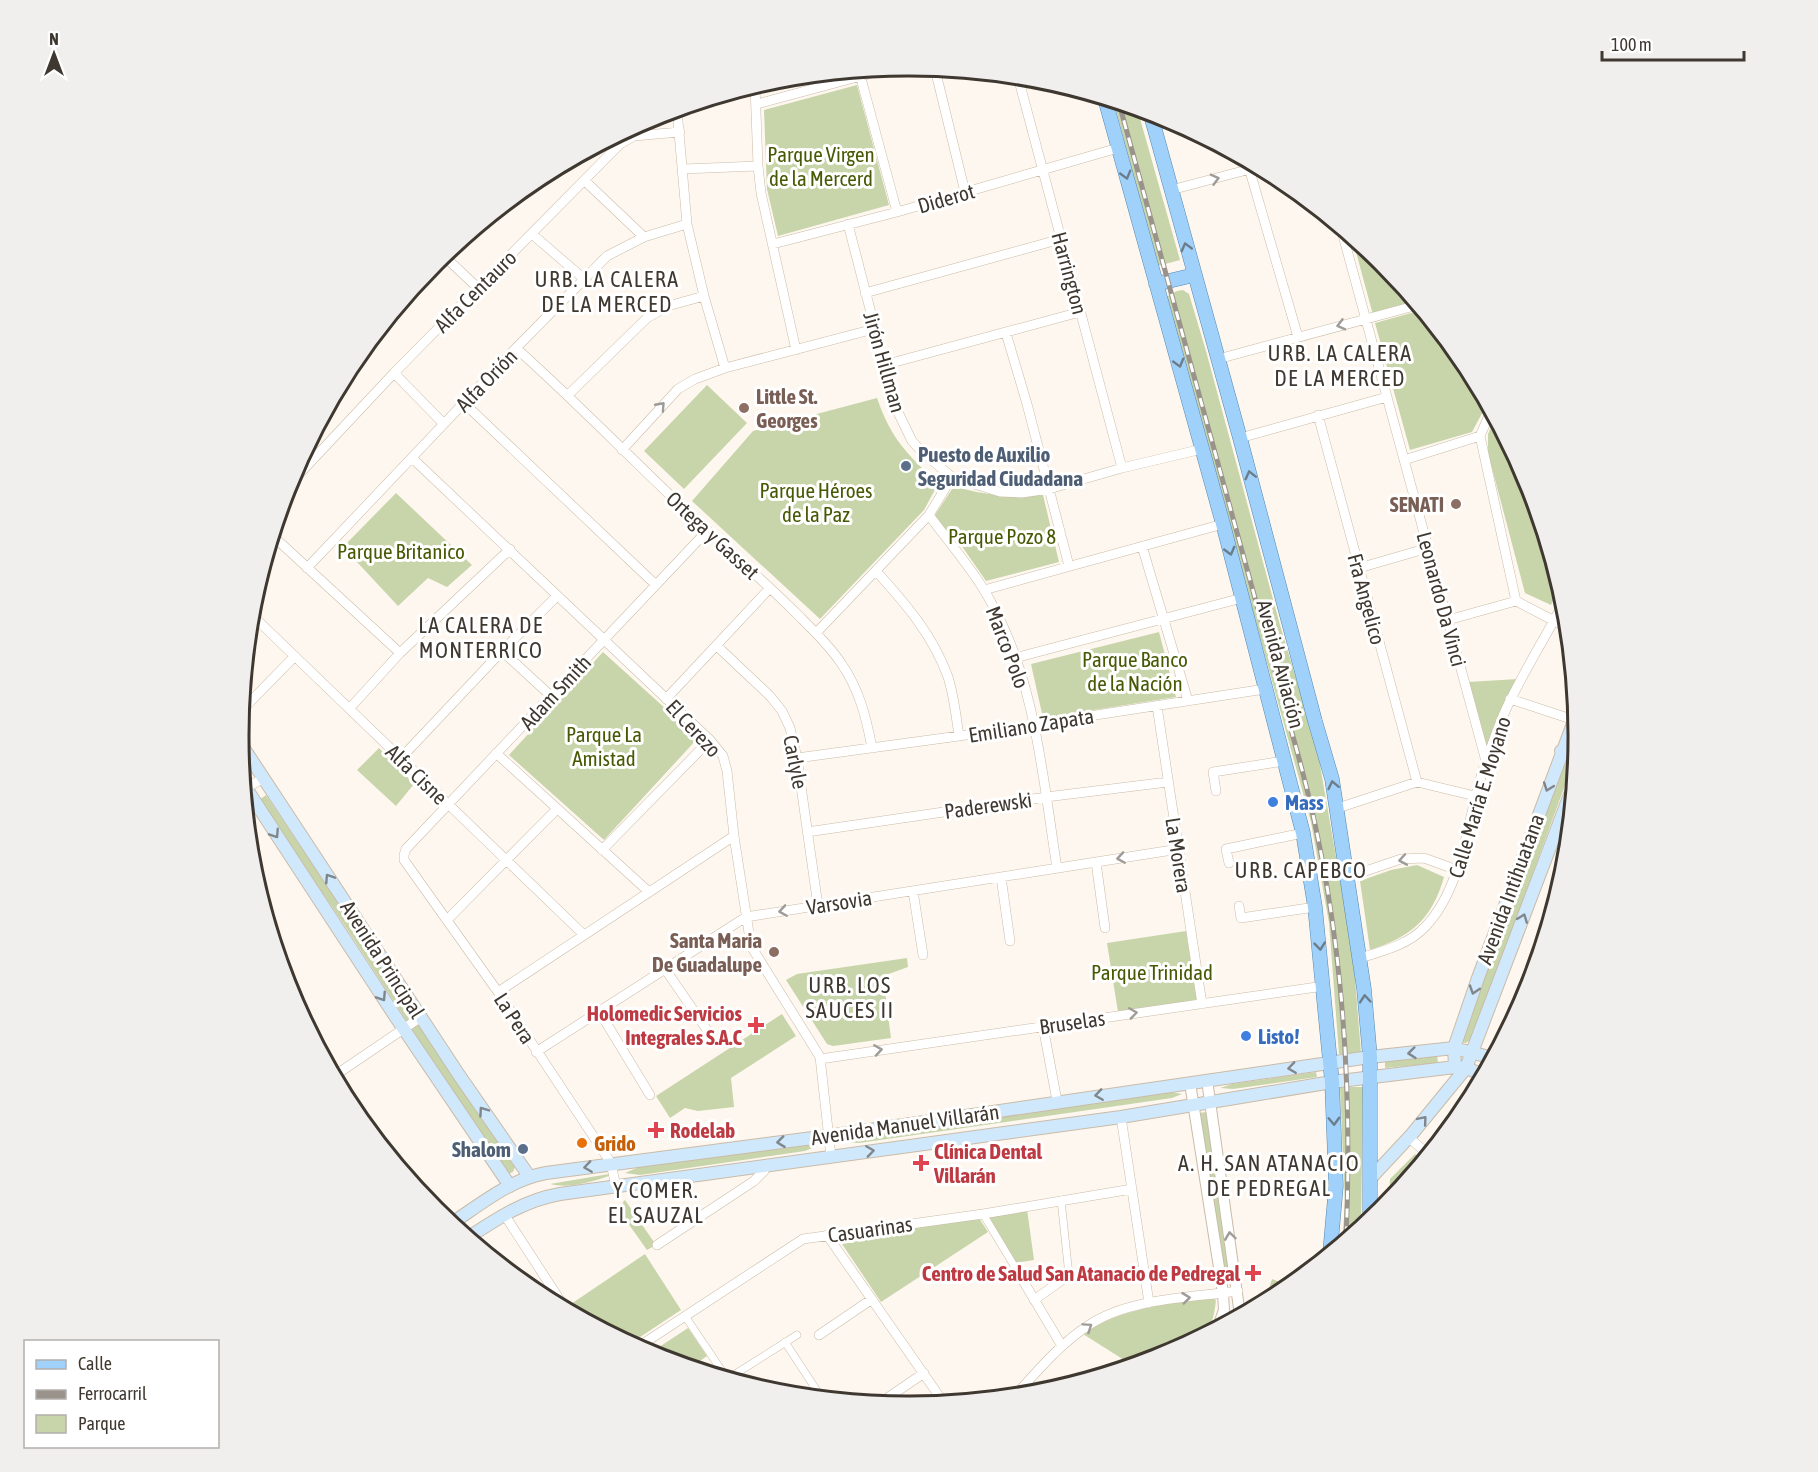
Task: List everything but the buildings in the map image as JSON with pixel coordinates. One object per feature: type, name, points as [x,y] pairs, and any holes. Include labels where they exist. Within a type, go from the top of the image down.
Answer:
[{"type":"main road","name":"Avenida Aviación","points":[[1107,107],[1202,449],[1303,833],[1316,907],[1331,1063],[1336,1186],[1331,1242]]},
{"type":"main road","name":"Avenida Aviación","points":[[1153,124],[1240,438],[1338,808],[1360,958],[1370,1057],[1370,1207]]},
{"type":"main road","points":[[1156,284],[1194,274]]},
{"type":"main road","name":"Avenida Intihuatana","points":[[1460,1067],[1454,1048],[1568,734]]},
{"type":"main road","points":[[1561,751],[1568,753]]},
{"type":"main road","name":"Avenida Principal","points":[[250,756],[459,1076],[529,1176]]},
{"type":"main road","name":"Avenida Principal","points":[[253,799],[404,1030],[507,1180]]},
{"type":"main road","name":"Avenida Intihuatana","points":[[1370,1179],[1408,1137],[1473,1052],[1563,818]]},
{"type":"main road","name":"Avenida Manuel Villarán","points":[[459,1218],[507,1180],[611,1163],[828,1136],[1370,1057],[1454,1048],[1485,1056]]},
{"type":"main road","points":[[1460,1067],[1476,1072]]},
{"type":"main road","name":"Avenida Manuel Villarán","points":[[475,1233],[504,1214],[548,1196],[1121,1117],[1332,1082],[1460,1067]]},
{"type":"main road","points":[[507,1180],[516,1171],[519,1162]]},
{"type":"street","points":[[937,77],[965,192]]},
{"type":"street","points":[[860,79],[897,212]]},
{"type":"street","points":[[757,104],[836,81]]},
{"type":"street","name":"Harrington","points":[[1020,86],[1122,468]]},
{"type":"street","points":[[756,95],[760,193],[796,350]]},
{"type":"street","points":[[678,119],[687,224],[724,368]]},
{"type":"street","name":"Alfa Centauro","points":[[636,136],[680,132]]},
{"type":"street","name":"Alfa Centauro","points":[[315,451],[623,142]]},
{"type":"street","name":"Diderot","points":[[772,244],[897,212],[1118,148]]},
{"type":"street","points":[[683,169],[758,166]]},
{"type":"street","points":[[1171,190],[1243,168]]},
{"type":"street","points":[[1254,174],[1298,337]]},
{"type":"street","points":[[585,181],[644,237]]},
{"type":"street","name":"Alfa Orión","points":[[307,568],[583,278],[608,256],[644,237],[687,224]]},
{"type":"street","name":"Jirón Hillman","points":[[848,224],[895,406],[912,441],[952,477],[1000,492],[1022,493],[1049,489],[1122,468],[1202,449]]},
{"type":"street","points":[[532,234],[583,278]]},
{"type":"street","points":[[865,293],[1061,239]]},
{"type":"street","name":"Leonardo Da Vinci","points":[[1344,240],[1486,761]]},
{"type":"street","points":[[451,262],[478,288]]},
{"type":"street","points":[[568,395],[647,318],[668,306],[704,296]]},
{"type":"street","points":[[1218,358],[1410,307]]},
{"type":"street","points":[[884,365],[1080,312]]},
{"type":"street","points":[[622,450],[686,382],[724,368],[874,329]]},
{"type":"street","points":[[1006,333],[1069,566]]},
{"type":"street","name":"Ortega y Gasset","points":[[516,348],[568,395],[622,450],[770,588],[830,648],[851,679],[866,714],[872,748]]},
{"type":"street","points":[[394,373],[443,423]]},
{"type":"street","points":[[1240,438],[1387,397]]},
{"type":"street","points":[[465,403],[656,585]]},
{"type":"street","name":"Fra Angelico","points":[[1318,415],[1417,782]]},
{"type":"street","points":[[1487,420],[1480,436],[1516,601]]},
{"type":"street","points":[[1404,460],[1480,436]]},
{"type":"street","name":"El Cerezo","points":[[412,458],[710,740],[723,756],[751,946],[807,1034],[820,1059],[831,1156]]},
{"type":"street","points":[[816,633],[929,515],[952,477]]},
{"type":"street","name":"Marco Polo","points":[[929,515],[984,590],[1006,632],[1016,658],[1034,724],[1057,868]]},
{"type":"street","points":[[984,590],[1222,524]]},
{"type":"street","name":"Adam Smith","points":[[404,855],[406,849],[707,531]]},
{"type":"street","points":[[279,542],[400,653]]},
{"type":"street","points":[[1142,546],[1188,701]]},
{"type":"street","points":[[1359,568],[1428,548]]},
{"type":"street","points":[[350,708],[400,653],[510,549]]},
{"type":"street","points":[[876,571],[907,605],[930,638],[947,676],[959,736]]},
{"type":"street","points":[[666,699],[770,588]]},
{"type":"street","points":[[401,758],[557,596]]},
{"type":"street","points":[[1016,658],[1242,598]]},
{"type":"street","points":[[1448,620],[1516,601],[1558,622]]},
{"type":"street","name":"Calle María E. Moyano","points":[[1360,958],[1413,938],[1426,927],[1446,895],[1457,870],[1486,761],[1510,699],[1557,615]]},
{"type":"street","name":"Alfa Cisne","points":[[260,622],[583,934]]},
{"type":"street","name":"Carlyle","points":[[717,646],[760,686],[782,711],[790,728],[797,758],[818,906]]},
{"type":"street","points":[[502,651],[551,696]]},
{"type":"street","points":[[251,702],[295,656]]},
{"type":"street","name":"Emiliano Zapata","points":[[797,758],[959,736],[1265,689]]},
{"type":"street","points":[[1510,699],[1567,714]]},
{"type":"street","name":"La Morera","points":[[1157,706],[1202,1004]]},
{"type":"street","points":[[602,850],[710,740]]},
{"type":"street","points":[[496,753],[648,891]]},
{"type":"street","points":[[1216,791],[1213,772],[1284,761]]},
{"type":"street","points":[[251,784],[264,778]]},
{"type":"street","name":"Paderewski","points":[[807,832],[1046,797],[1168,782]]},
{"type":"street","points":[[1338,808],[1417,782],[1475,796]]},
{"type":"street","points":[[447,920],[557,809]]},
{"type":"street","points":[[1229,863],[1226,849],[1303,833]]},
{"type":"street","points":[[498,992],[734,836]]},
{"type":"street","name":"Varsovia","points":[[536,1052],[746,917],[1179,849]]},
{"type":"street","name":"La Pera","points":[[404,855],[404,860],[498,992],[611,1163],[616,1187]]},
{"type":"street","points":[[1348,877],[1401,859],[1424,858],[1457,870]]},
{"type":"street","points":[[1095,862],[1105,928]]},
{"type":"street","points":[[1002,877],[1010,941]]},
{"type":"street","points":[[913,891],[922,955]]},
{"type":"street","points":[[1239,906],[1241,918],[1316,907]]},
{"type":"street","points":[[665,969],[707,1030]]},
{"type":"street","name":"Bruselas","points":[[820,1059],[1324,986]]},
{"type":"street","points":[[599,1011],[650,1095]]},
{"type":"street","points":[[341,1071],[421,1017]]},
{"type":"street","points":[[1043,1026],[1057,1101]]},
{"type":"street","points":[[1207,1080],[1239,1307]]},
{"type":"street","points":[[1190,1083],[1223,1293],[1224,1310],[1222,1316]]},
{"type":"street","points":[[1121,1117],[1149,1303]]},
{"type":"street","points":[[1408,1137],[1422,1149]]},
{"type":"street","points":[[657,1245],[754,1181],[764,1171],[765,1166]]},
{"type":"street","name":"Casuarinas","points":[[648,1341],[803,1239],[983,1214],[1132,1189]]},
{"type":"street","points":[[1034,1300],[1069,1275],[1061,1200]]},
{"type":"street","points":[[504,1214],[553,1291]]},
{"type":"street","points":[[983,1214],[1062,1346]]},
{"type":"street","points":[[827,1235],[939,1395]]},
{"type":"street","points":[[1025,1385],[1062,1346],[1090,1324],[1117,1311],[1149,1303],[1238,1291]]},
{"type":"street","points":[[819,1335],[872,1299]]},
{"type":"street","points":[[685,1316],[720,1368]]},
{"type":"street","points":[[736,1372],[797,1335]]},
{"type":"street","points":[[785,1342],[816,1389]]},
{"type":"street","points":[[891,1395],[924,1373]]},
{"type":"green space","name":"Parque Virgen de la Mercerd","points":[[857,85],[889,205],[778,236],[767,189],[764,110]]},
{"type":"green space","points":[[1116,110],[1140,119],[1180,260],[1158,266]]},
{"type":"green space","points":[[1356,252],[1408,305],[1373,315]]},
{"type":"green space","points":[[1183,290],[1189,294],[1206,351],[1280,625],[1317,748],[1353,954],[1361,1053],[1339,1054],[1329,923],[1311,822],[1166,297]]},
{"type":"green space","points":[[1414,312],[1457,370],[1483,412],[1472,432],[1410,450],[1375,323]]},
{"type":"green space","points":[[707,385],[747,423],[684,489],[644,451]]},
{"type":"green space","name":"Parque Héroes de la Paz","points":[[877,398],[888,425],[901,445],[938,484],[924,510],[820,619],[692,501],[753,431]]},
{"type":"green space","points":[[1491,427],[1534,524],[1554,599],[1551,605],[1525,593],[1488,453],[1488,434]]},
{"type":"green space","name":"Parque Pozo 8","points":[[954,486],[998,495],[1043,495],[1059,562],[986,581],[959,542],[933,518]]},
{"type":"green space","name":"Parque Britanico","points":[[396,493],[472,565],[447,587],[428,578],[398,606],[343,547]]},
{"type":"green space","name":"Parque Banco de la Nación","points":[[1159,632],[1176,697],[1043,718],[1031,664]]},
{"type":"green space","name":"Parque La Amistad","points":[[603,652],[698,738],[604,840],[509,755]]},
{"type":"green space","points":[[1518,679],[1487,749],[1468,682]]},
{"type":"green space","points":[[379,748],[414,784],[396,806],[357,770]]},
{"type":"green space","points":[[1562,763],[1567,763],[1567,780],[1472,1039],[1466,1043],[1462,1042],[1460,1038]]},
{"type":"green space","points":[[266,795],[515,1167],[513,1172],[508,1174],[503,1169],[343,923],[259,800]]},
{"type":"green space","points":[[1417,865],[1444,877],[1433,904],[1418,924],[1408,932],[1370,950],[1360,881],[1391,870]]},
{"type":"green space","name":"Parque Trinidad","points":[[1186,931],[1197,1000],[1118,1012],[1107,943]]},
{"type":"green space","points":[[907,958],[908,967],[883,976],[891,1038],[833,1046],[827,1044],[786,980],[797,974]]},
{"type":"green space","points":[[782,1014],[796,1036],[731,1078],[734,1107],[698,1111],[685,1108],[670,1118],[656,1096]]},
{"type":"green space","points":[[1437,1055],[1438,1063],[1385,1068],[1385,1060]]},
{"type":"green space","points":[[1316,1072],[1317,1077],[1233,1089],[1220,1088],[1232,1084]]},
{"type":"green space","points":[[1340,1087],[1363,1087],[1361,1215],[1343,1233],[1345,1204]]},
{"type":"green space","points":[[1171,1092],[1182,1094],[1172,1098],[859,1143],[844,1142],[850,1139]]},
{"type":"green space","points":[[1207,1112],[1229,1276],[1225,1277],[1199,1113]]},
{"type":"green space","points":[[804,1144],[817,1146],[805,1151],[640,1175],[625,1173],[639,1167]]},
{"type":"green space","points":[[1415,1154],[1417,1156],[1390,1187],[1390,1179]]},
{"type":"green space","points":[[609,1174],[609,1176],[580,1184],[565,1186],[550,1184]]},
{"type":"green space","points":[[625,1200],[656,1245],[647,1250],[625,1219],[623,1202]]},
{"type":"green space","points":[[1027,1209],[1034,1260],[1014,1263],[988,1217]]},
{"type":"green space","points":[[979,1218],[988,1232],[881,1302],[838,1238]]},
{"type":"green space","points":[[645,1254],[681,1310],[640,1337],[573,1303]]},
{"type":"green space","points":[[1272,1279],[1278,1282],[1275,1284],[1269,1288]]},
{"type":"green space","points":[[1211,1297],[1216,1300],[1211,1322],[1124,1360],[1083,1334],[1113,1318],[1161,1305]]},
{"type":"green space","points":[[688,1328],[707,1356],[699,1362],[660,1346]]},
{"type":"railway","points":[[1121,111],[1300,762],[1326,880],[1335,939],[1346,1059],[1348,1119],[1346,1230]]},
{"type":"place","name":"Little St. Georges","points":[[744,408]]},
{"type":"place","name":"Puesto de Auxilio Seguridad Ciudadana","points":[[906,466]]},
{"type":"place","name":"SENATI","points":[[1456,504]]},
{"type":"place","name":"Mass","points":[[1273,802]]},
{"type":"place","name":"Santa Maria De Guadalupe","points":[[774,952]]},
{"type":"place","name":"Holomedic Servicios Integrales S.A.C","points":[[756,1025]]},
{"type":"place","name":"Listo!","points":[[1246,1036]]},
{"type":"place","name":"Rodelab","points":[[656,1130]]},
{"type":"place","name":"Grido","points":[[582,1143]]},
{"type":"place","name":"Shalom","points":[[523,1149]]},
{"type":"place","name":"Clínica Dental Villarán","points":[[921,1163]]},
{"type":"place","name":"Centro de Salud San Atanacio de Pedregal","points":[[1253,1273]]},
{"type":"district","name":"URB. LA CALERA DE LA MERCED","points":[[607,292]]},
{"type":"district","name":"URB. LA CALERA DE LA MERCED","points":[[1340,366]]},
{"type":"district","name":"LA CALERA DE MONTERRICO","points":[[481,638]]},
{"type":"district","name":"URB. CAPEBCO","points":[[1301,870]]},
{"type":"district","name":"URB. LOS SAUCES II","points":[[850,998]]},
{"type":"district","name":"A. H. SAN ATANACIO DE PEDREGAL","points":[[1269,1176]]},
{"type":"district","name":"Y COMER. EL SAUZAL","points":[[656,1202]]}]
